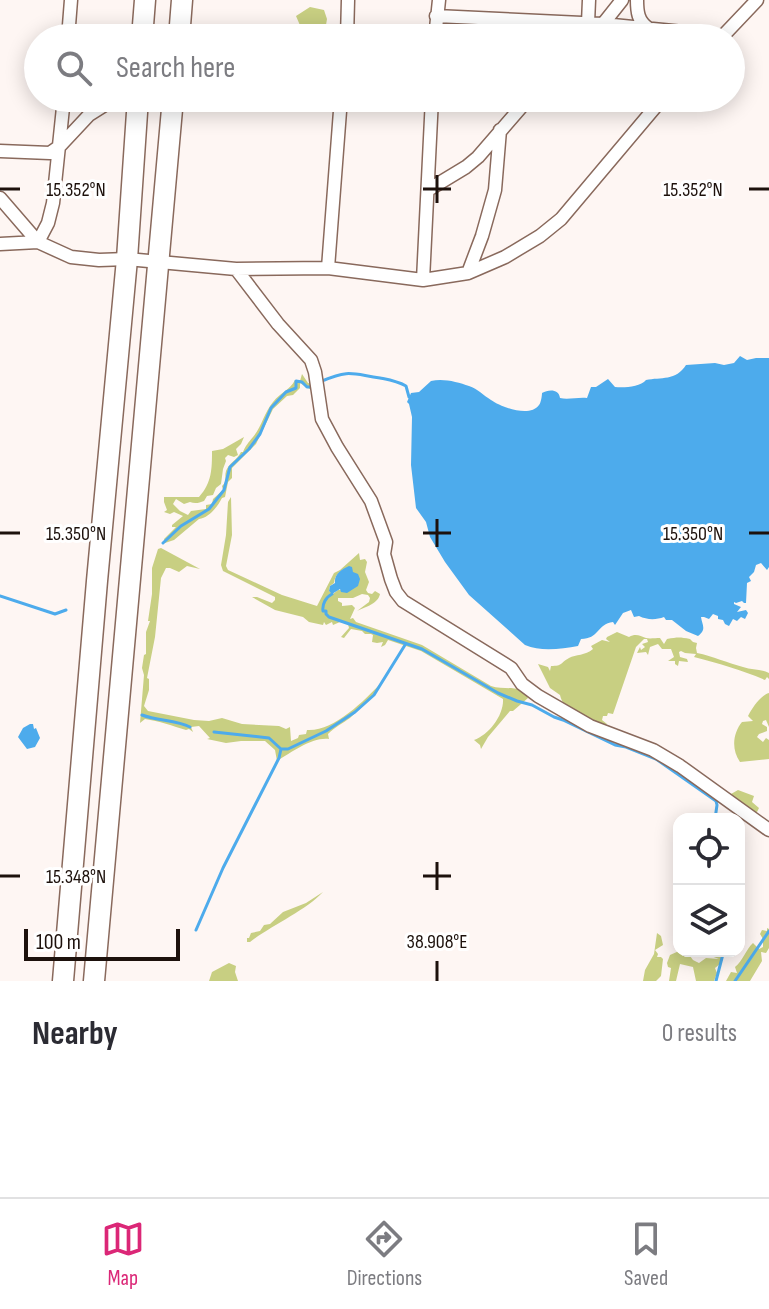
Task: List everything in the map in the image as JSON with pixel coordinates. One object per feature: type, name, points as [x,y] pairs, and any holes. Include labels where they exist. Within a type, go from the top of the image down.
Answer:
[{"type":"main road","points":[[143,24],[145,0]]},
{"type":"main road","points":[[180,24],[182,0]]},
{"type":"main road","points":[[63,981],[127,259],[137,112]]},
{"type":"main road","points":[[94,981],[172,112]]},
{"type":"street","points":[[69,24],[71,0]]},
{"type":"street","points":[[347,24],[348,0]]},
{"type":"street","points":[[436,24],[439,0]]},
{"type":"street","points":[[588,23],[589,0]]},
{"type":"street","points":[[436,16],[603,24],[622,0]]},
{"type":"street","points":[[637,0],[637,14],[642,24]]},
{"type":"street","points":[[734,24],[757,0]]},
{"type":"street","points":[[38,242],[51,215],[63,112]]},
{"type":"street","points":[[0,151],[50,153],[94,112]]},
{"type":"street","points":[[328,268],[340,112]]},
{"type":"street","points":[[423,280],[431,112]]},
{"type":"street","points":[[428,190],[478,157],[516,112]]},
{"type":"street","points":[[0,198],[38,242],[71,257],[236,269],[328,268],[423,280],[468,273],[505,257],[540,236],[561,219],[651,112]]},
{"type":"street","points":[[468,273],[495,190],[500,130]]},
{"type":"street","points":[[0,244],[38,242]]},
{"type":"street","points":[[236,269],[278,324],[311,360],[322,419],[371,501],[386,542],[384,554],[391,579],[403,601],[511,668],[522,684],[538,696],[590,726],[653,750],[769,830]]},
{"type":"green space","points":[[310,7],[324,10],[326,24],[299,24],[296,16]]},
{"type":"green space","points":[[302,374],[312,384],[313,391],[300,383],[300,388],[293,395],[287,396],[273,409],[256,444],[232,468],[225,497],[210,514],[165,543],[164,539],[176,527],[172,525],[183,516],[164,512],[167,510],[164,497],[199,497],[209,481],[212,451],[223,449],[244,437],[236,449],[238,455],[225,458],[221,484],[213,495],[199,503],[184,504],[176,499],[173,504],[188,515],[212,504],[223,490],[227,468],[243,452],[270,406],[295,380],[300,381]]},
{"type":"green space","points":[[231,497],[232,535],[226,566],[228,570],[282,595],[317,606],[334,573],[359,553],[360,560],[367,562],[365,572],[369,582],[366,590],[380,594],[374,603],[357,611],[369,602],[368,595],[338,598],[342,606],[352,605],[355,608],[350,619],[422,645],[491,686],[522,690],[528,698],[510,711],[481,749],[474,740],[494,724],[503,699],[421,651],[388,640],[381,647],[383,642],[372,642],[373,635],[351,629],[344,638],[341,637],[349,628],[348,624],[340,622],[333,625],[332,622],[326,625],[324,622],[323,625],[275,610],[252,597],[272,603],[275,597],[223,571],[221,565]],"holes":[[[347,568],[353,572],[341,590],[333,594],[329,591],[340,572]]]},
{"type":"green space","points":[[161,548],[200,569],[187,566],[179,572],[166,568],[161,578],[147,678],[149,690],[144,706],[148,711],[194,720],[222,718],[242,724],[290,727],[291,741],[306,734],[307,730],[337,721],[381,683],[359,710],[328,734],[329,739],[309,743],[277,761],[275,750],[265,741],[226,743],[207,739],[210,738],[199,726],[191,727],[193,732],[145,719],[140,723],[152,568]]},
{"type":"green space","points":[[617,632],[629,637],[660,638],[664,644],[667,639],[690,639],[697,643],[697,653],[769,673],[769,679],[681,651],[680,657],[688,662],[679,661],[678,666],[675,661],[668,661],[674,657],[671,649],[662,649],[658,644],[650,647],[648,655],[646,652],[637,653],[640,647],[641,650],[645,647],[642,644],[648,642],[644,639],[636,647],[613,714],[603,716],[602,720],[607,724],[604,726],[565,705],[560,695],[550,688],[538,664],[548,667],[550,671],[551,666],[590,651],[593,649],[591,646],[602,640],[610,642],[607,637]]},
{"type":"green space","points":[[769,693],[769,727],[766,720],[763,721],[767,731],[757,737],[763,742],[766,738],[769,740],[769,759],[740,762],[734,747],[737,731],[742,722],[753,721],[748,716],[760,699]]},
{"type":"green space","points":[[738,790],[754,796],[752,802],[759,808],[756,814],[731,799],[731,794]]},
{"type":"green space","points":[[323,892],[298,912],[247,942],[251,933],[260,931],[283,912]]},
{"type":"green space","points":[[767,928],[769,948],[766,953],[761,952],[762,961],[750,981],[726,981],[731,972],[737,973],[735,967],[753,943],[759,949],[763,947],[760,934],[762,930],[767,931]]},
{"type":"green space","points":[[657,933],[663,945],[655,950],[657,957],[663,959],[661,976],[656,981],[643,981],[654,954]]},
{"type":"green space","points":[[670,955],[691,957],[699,963],[706,958],[723,957],[715,968],[714,981],[696,981],[693,967],[680,964],[676,981],[669,981],[671,968],[667,963]]},
{"type":"green space","points":[[229,963],[236,966],[238,981],[209,981],[212,972]]},
{"type":"water","points":[[740,356],[747,360],[769,358],[769,567],[767,570],[761,563],[756,565],[749,577],[751,581],[747,583],[746,603],[734,602],[741,607],[737,612],[746,610],[748,613],[745,619],[733,619],[729,626],[713,614],[709,619],[701,617],[703,629],[698,636],[672,620],[634,617],[631,610],[623,613],[615,625],[608,623],[591,637],[581,639],[578,646],[544,649],[525,645],[469,595],[445,562],[416,508],[411,465],[412,417],[407,402],[411,393],[419,392],[431,381],[450,381],[472,387],[501,406],[529,411],[539,405],[542,393],[548,391],[556,391],[560,398],[587,398],[591,387],[608,379],[615,387],[632,386],[646,380],[673,376],[686,365],[724,365],[734,363]]},
{"type":"water","points":[[349,566],[358,574],[358,586],[347,593],[340,589],[332,594],[330,586],[335,583],[339,572]]},
{"type":"water","points":[[30,724],[36,728],[40,738],[35,747],[27,749],[18,737],[23,728]]},
{"type":"waterway","points":[[322,381],[345,374],[380,378],[406,386],[409,397]]},
{"type":"waterway","points":[[163,543],[181,526],[209,509],[224,490],[230,467],[260,434],[271,408],[286,392],[296,388],[296,381],[311,387]]},
{"type":"waterway","points":[[332,594],[323,606],[329,617],[422,649],[498,693],[532,705],[615,745],[656,759],[716,801],[716,813]]},
{"type":"waterway","points":[[0,596],[55,614],[66,610]]},
{"type":"waterway","points":[[214,732],[269,738],[281,749],[288,749],[326,731],[355,712],[374,695],[405,645]]},
{"type":"waterway","points":[[142,715],[190,727]]},
{"type":"waterway","points":[[196,930],[281,749]]},
{"type":"waterway","points":[[735,981],[769,931]]},
{"type":"waterway","points":[[716,981],[722,957]]}]
